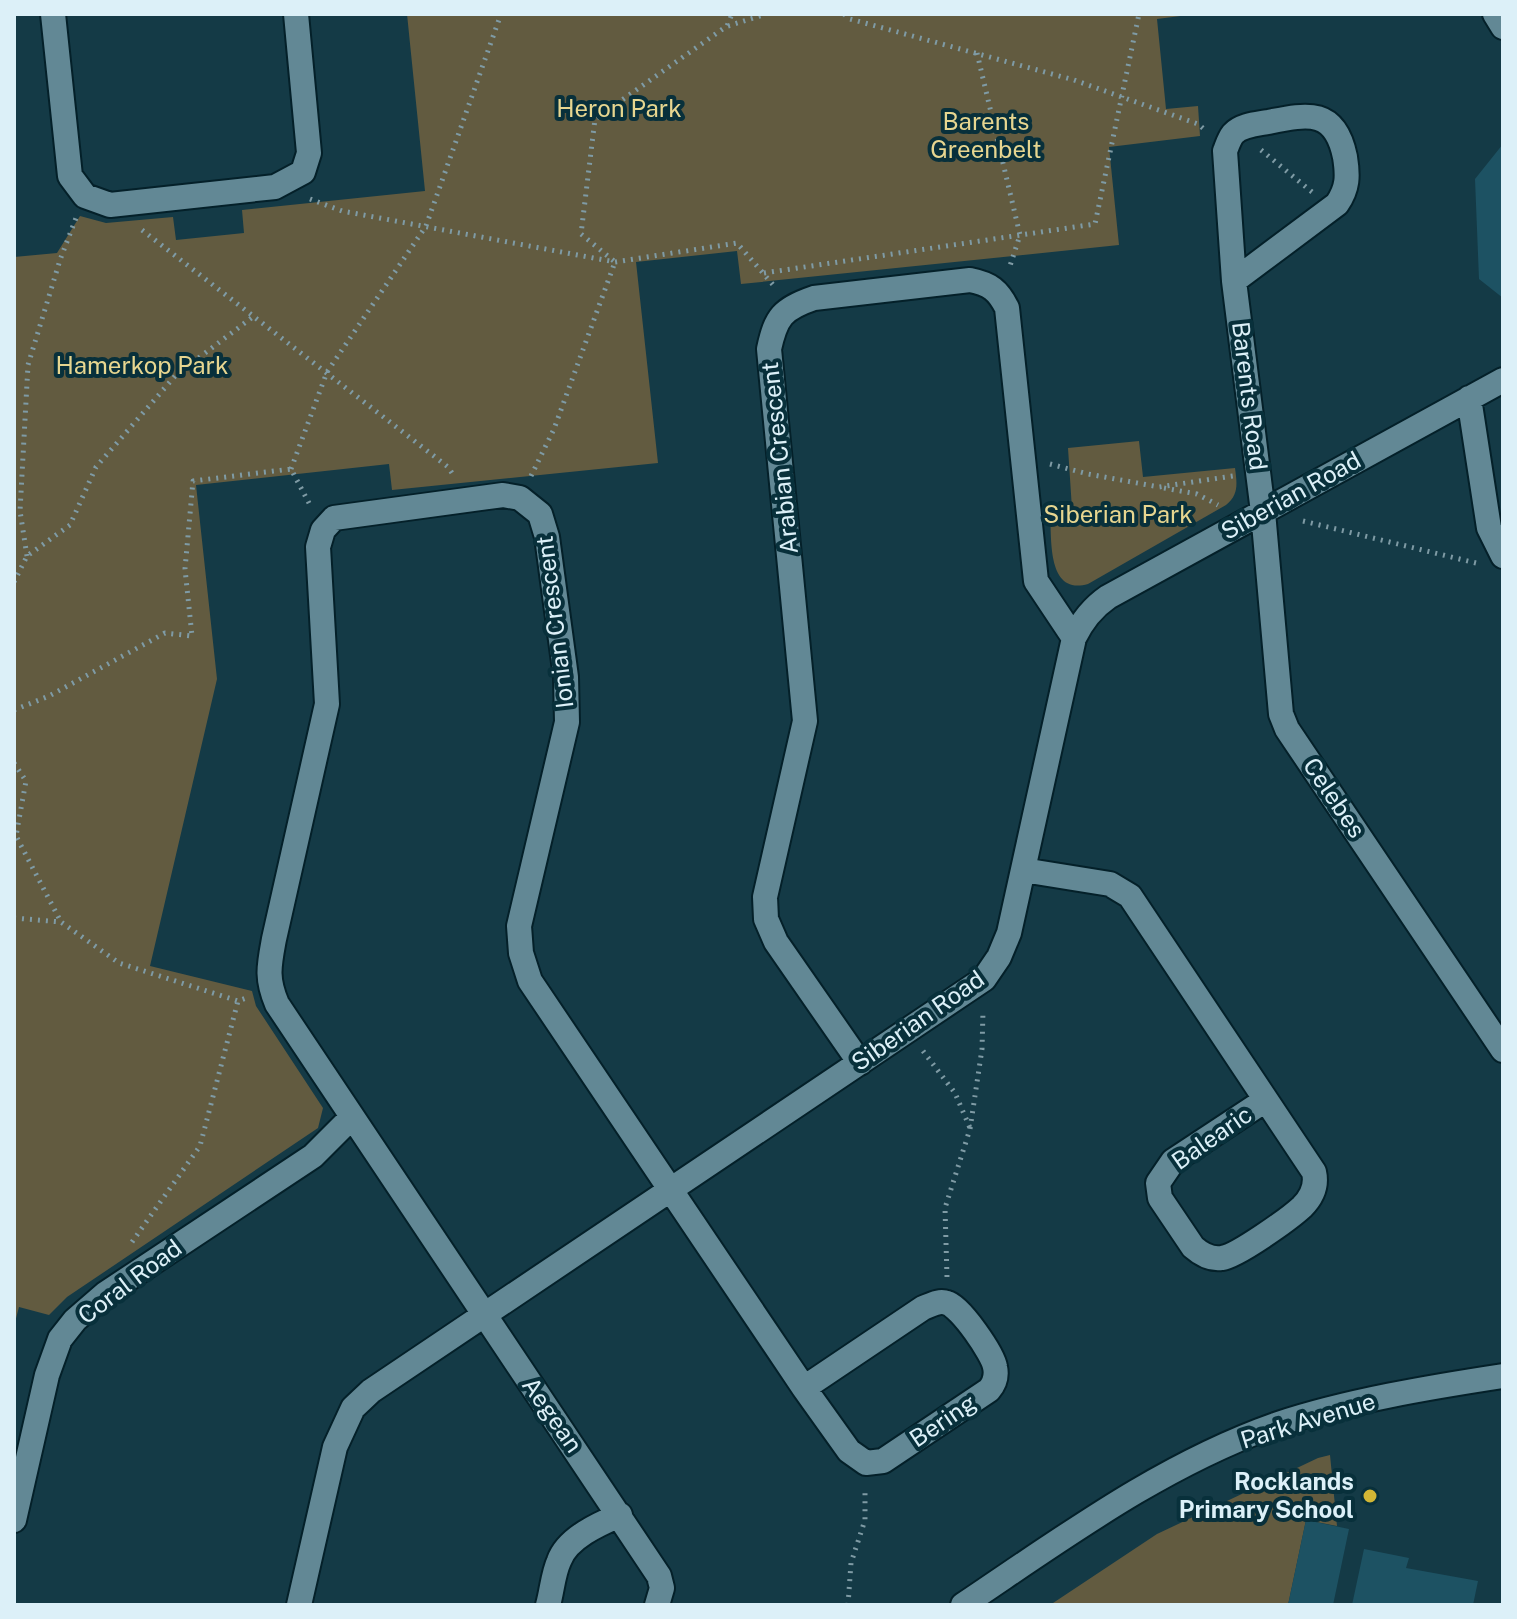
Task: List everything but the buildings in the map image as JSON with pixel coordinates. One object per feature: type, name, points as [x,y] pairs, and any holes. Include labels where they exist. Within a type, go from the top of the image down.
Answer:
[{"type":"street","points":[[53,14],[70,176],[85,196],[110,205],[275,187],[303,172],[309,153],[296,14]]},
{"type":"street","points":[[1495,14],[1503,27]]},
{"type":"street","points":[[1225,151],[1232,135],[1246,126],[1312,116],[1332,126],[1341,137],[1349,177],[1337,204],[1234,281]]},
{"type":"street","name":"Barents Road","points":[[1225,151],[1234,281],[1263,512]]},
{"type":"street","points":[[791,306],[814,298],[970,280],[988,284],[1000,294],[1007,308],[1036,581],[1074,638]]},
{"type":"street","name":"Arabian Crescent","points":[[791,306],[775,324],[769,349],[805,721],[765,897],[766,919],[776,942],[860,1063]]},
{"type":"street","name":"Siberian Road","points":[[299,1605],[335,1447],[349,1415],[371,1391],[984,979],[999,957],[1009,933],[1074,638],[1081,623],[1108,597],[1503,380]]},
{"type":"street","points":[[1469,398],[1496,561]]},
{"type":"street","points":[[485,1314],[277,1004],[268,974],[327,704],[318,565],[318,547],[323,530],[334,518],[503,495],[520,498]]},
{"type":"street","name":"Ionian Crescent","points":[[520,498],[540,514],[547,537],[566,677],[567,722],[519,926],[521,953],[530,981],[671,1190]]},
{"type":"street","name":"Celebes","points":[[1263,512],[1279,697],[1287,729],[1503,1050]]},
{"type":"street","name":"Balearic","points":[[1023,870],[1110,884],[1130,896],[1314,1172],[1315,1184],[1303,1206],[1235,1254],[1213,1259],[1193,1247],[1160,1198],[1158,1183],[1173,1161],[1264,1101]]},
{"type":"street","name":"Coral Road","points":[[14,1520],[47,1375],[60,1339],[75,1320],[105,1294],[313,1156],[352,1117]]},
{"type":"street","points":[[671,1190],[804,1388],[849,1451],[866,1463]]},
{"type":"street","points":[[804,1388],[923,1308],[937,1302],[947,1303]]},
{"type":"street","name":"Bering","points":[[866,1463],[883,1461],[989,1390],[994,1383],[995,1363],[962,1314],[947,1303]]},
{"type":"street","name":"Aegean","points":[[485,1314],[659,1576],[662,1588],[657,1605]]},
{"type":"street","name":"Park Avenue","points":[[963,1605],[1102,1512],[1220,1448],[1279,1424],[1363,1402],[1503,1376]]},
{"type":"street","points":[[548,1605],[559,1558],[569,1545],[620,1515]]},
{"type":"path","points":[[323,530],[291,469],[327,372],[426,226],[501,14]]},
{"type":"path","points":[[727,26],[732,14]]},
{"type":"path","points":[[615,262],[581,234],[595,119],[727,26],[766,14]]},
{"type":"path","points":[[844,14],[850,19],[1074,80],[1198,124],[1225,151]]},
{"type":"path","points":[[763,273],[1095,224],[1139,14]]},
{"type":"path","points":[[977,53],[1020,235],[1000,294]]},
{"type":"path","points":[[1246,126],[1255,145],[1323,202],[1337,204]]},
{"type":"path","points":[[275,187],[342,211],[615,262],[737,243],[791,306]]},
{"type":"path","points":[[27,556],[20,511],[28,365],[60,260],[85,196]]},
{"type":"path","points":[[110,205],[448,467],[471,499]]},
{"type":"path","points":[[520,498],[554,429],[615,262]]},
{"type":"path","points":[[14,582],[27,556],[70,525],[96,467],[176,375],[254,316]]},
{"type":"path","points":[[1023,456],[1088,474],[1197,494],[1223,508],[1228,531]]},
{"type":"path","points":[[14,710],[49,696],[165,633],[192,636],[185,569],[193,481],[291,469]]},
{"type":"path","points":[[1159,487],[1258,470]]},
{"type":"path","points":[[1263,512],[1496,561]]},
{"type":"path","points":[[14,763],[26,781],[16,836],[61,922],[119,963],[238,1001],[271,989]]},
{"type":"path","points":[[14,918],[61,922]]},
{"type":"path","points":[[947,1303],[945,1208],[970,1129],[982,1049],[984,979]]},
{"type":"path","points":[[129,1246],[200,1146],[238,1001]]},
{"type":"path","points":[[907,1031],[955,1093],[970,1129]]},
{"type":"path","points":[[848,1605],[851,1563],[865,1520],[866,1463]]},
{"type":"green space","points":[[407,14],[1196,14],[1157,19],[1166,109],[1198,106],[1200,136],[1109,147],[1119,245],[741,284],[737,251],[636,262],[658,463],[392,490],[389,464],[196,485],[217,679],[150,966],[252,991],[256,1006],[323,1108],[318,1128],[67,1297],[49,1315],[19,1307],[14,1326],[14,257],[57,253],[80,216],[106,223],[173,217],[176,240],[244,233],[242,210],[425,191]]},
{"type":"green space","name":"Siberian Park","points":[[1139,441],[1143,477],[1235,468],[1233,497],[1226,505],[1088,584],[1074,585],[1065,581],[1054,562],[1050,511],[1072,509],[1068,448]]},
{"type":"green space","points":[[1330,1455],[1337,1526],[1306,1520],[1288,1605],[1050,1605],[1157,1534]]},
{"type":"place","name":"Rocklands Primary School","points":[[1370,1496]]},
{"type":"park label","name":"Heron Park","points":[[619,109]]},
{"type":"park label","name":"Barents Greenbelt","points":[[986,136]]},
{"type":"park label","name":"Hamerkop Park","points":[[142,366]]}]
